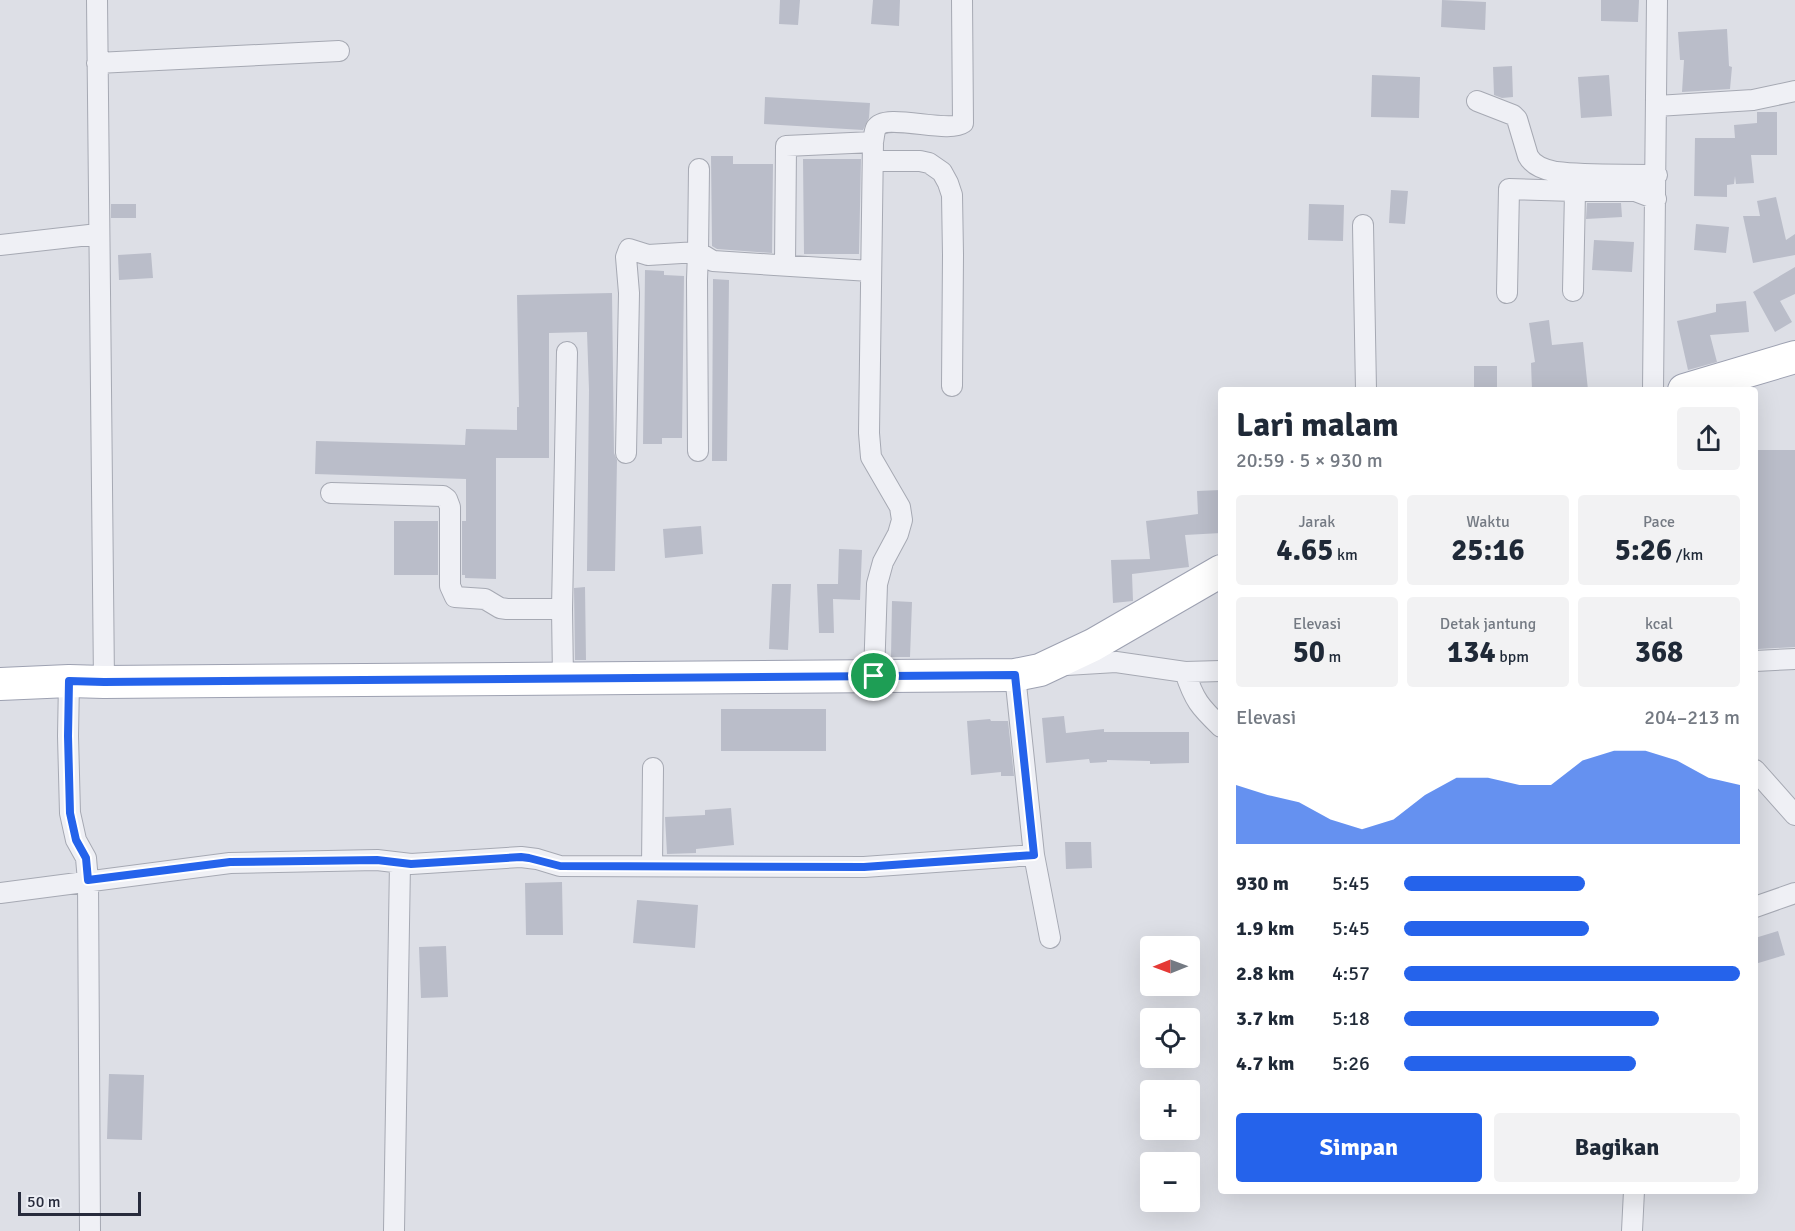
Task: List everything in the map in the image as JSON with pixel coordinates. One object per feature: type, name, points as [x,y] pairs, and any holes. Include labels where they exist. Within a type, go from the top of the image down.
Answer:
[{"type":"main road","points":[[1694,387],[1795,357]]},
{"type":"main road","points":[[0,684],[69,681],[563,679],[1028,673],[1093,645],[1218,573]]},
{"type":"street","points":[[97,0],[104,682]]},
{"type":"street","points":[[874,676],[877,584],[883,562],[898,534],[902,520],[900,507],[872,457],[870,444],[873,151],[876,129],[880,125],[919,123],[957,128],[963,123],[962,0]]},
{"type":"street","points":[[1653,387],[1657,0]]},
{"type":"street","points":[[97,63],[339,51]]},
{"type":"street","points":[[1657,106],[1753,100],[1795,91]]},
{"type":"street","points":[[1477,100],[1513,115],[1517,119],[1528,156],[1536,165],[1554,172],[1657,175]]},
{"type":"street","points":[[785,266],[786,146],[873,151],[929,163],[942,172],[952,195],[952,386]]},
{"type":"street","points":[[698,451],[699,169]]},
{"type":"street","points":[[1507,293],[1509,189],[1635,191],[1656,199]]},
{"type":"street","points":[[1573,291],[1575,191]]},
{"type":"street","points":[[1363,225],[1366,387]]},
{"type":"street","points":[[0,245],[98,234]]},
{"type":"street","points":[[626,453],[628,293],[626,257],[629,249],[648,255],[698,252],[713,261],[870,271]]},
{"type":"street","points":[[563,679],[562,609],[567,352]]},
{"type":"street","points":[[331,493],[443,496],[447,499],[451,518],[450,586],[452,594],[463,598],[485,599],[500,608],[507,609],[562,609]]},
{"type":"street","points":[[1758,661],[1795,659]]},
{"type":"street","points":[[1050,938],[1034,855],[1028,673],[1074,663],[1116,662],[1185,672],[1218,671]]},
{"type":"street","points":[[1185,672],[1193,695],[1201,708],[1218,724]]},
{"type":"street","points":[[69,681],[70,813],[76,840],[86,858],[88,880],[90,1231]]},
{"type":"street","points":[[652,866],[653,768]]},
{"type":"street","points":[[1758,773],[1795,815]]},
{"type":"street","points":[[0,894],[230,862],[377,860],[400,863],[521,857],[560,866],[864,867],[1034,855]]},
{"type":"street","points":[[394,1231],[400,863]]},
{"type":"street","points":[[1758,906],[1795,893]]},
{"type":"street","points":[[1632,1231],[1634,1194]]},
{"type":"building","points":[[780,0],[800,0],[798,25],[779,24]]},
{"type":"building","points":[[873,0],[900,0],[899,26],[871,24]]},
{"type":"building","points":[[1442,0],[1486,2],[1485,30],[1441,27]]},
{"type":"building","points":[[1601,0],[1639,0],[1638,22],[1601,21]]},
{"type":"building","points":[[1727,29],[1729,66],[1732,67],[1730,89],[1682,92],[1684,60],[1680,60],[1678,32]]},
{"type":"building","points":[[1512,66],[1513,97],[1502,98],[1494,95],[1493,67]]},
{"type":"building","points":[[1372,75],[1420,77],[1419,118],[1371,117]]},
{"type":"building","points":[[1609,75],[1612,116],[1581,118],[1578,77]]},
{"type":"building","points":[[765,97],[870,103],[869,118],[863,130],[764,124]]},
{"type":"building","points":[[1757,112],[1777,112],[1777,155],[1751,155],[1754,183],[1736,184],[1735,176],[1734,184],[1727,185],[1727,197],[1694,196],[1695,138],[1735,138],[1734,125],[1757,123]]},
{"type":"building","points":[[711,156],[733,156],[733,164],[773,164],[772,253],[717,249],[712,246]]},
{"type":"building","points":[[803,159],[861,159],[859,254],[804,254]]},
{"type":"building","points":[[1391,190],[1408,191],[1405,224],[1389,223]]},
{"type":"building","points":[[1776,197],[1786,240],[1795,234],[1795,255],[1753,263],[1743,216],[1760,216],[1757,201]]},
{"type":"building","points":[[1587,203],[1621,203],[1622,217],[1586,219]]},
{"type":"building","points":[[111,204],[136,204],[136,218],[111,218]]},
{"type":"building","points":[[1309,204],[1344,205],[1343,241],[1308,240]]},
{"type":"building","points":[[1696,224],[1729,227],[1726,253],[1694,250]]},
{"type":"building","points":[[1594,240],[1634,242],[1632,272],[1592,270]]},
{"type":"building","points":[[151,253],[153,278],[119,280],[118,255]]},
{"type":"building","points":[[1795,267],[1795,294],[1780,301],[1792,322],[1775,332],[1753,292]]},
{"type":"building","points":[[645,270],[664,271],[664,275],[684,276],[682,438],[662,438],[662,444],[643,444]]},
{"type":"building","points":[[713,279],[729,280],[727,461],[712,461]]},
{"type":"building","points":[[612,293],[614,453],[617,460],[615,571],[587,571],[589,390],[587,332],[549,333],[549,458],[496,458],[496,579],[465,578],[465,575],[462,575],[462,521],[466,521],[466,479],[315,474],[316,441],[465,445],[466,429],[517,430],[517,407],[519,407],[517,295]]},
{"type":"building","points":[[1746,301],[1749,332],[1710,335],[1717,362],[1688,370],[1677,321],[1716,312],[1716,304]]},
{"type":"building","points":[[1549,320],[1552,345],[1583,342],[1588,387],[1532,387],[1531,363],[1535,362],[1529,323]]},
{"type":"building","points":[[1474,366],[1497,366],[1497,387],[1474,387]]},
{"type":"building","points":[[1758,450],[1795,450],[1795,647],[1758,649]]},
{"type":"building","points":[[1218,490],[1218,533],[1185,535],[1189,567],[1132,574],[1133,601],[1113,603],[1111,560],[1150,559],[1146,521],[1198,514],[1197,491]]},
{"type":"building","points":[[394,521],[438,521],[438,575],[394,575]]},
{"type":"building","points":[[701,526],[703,554],[665,558],[663,529]]},
{"type":"building","points":[[839,549],[862,550],[860,600],[833,599],[834,633],[819,633],[817,584],[838,584]]},
{"type":"building","points":[[772,584],[791,584],[788,650],[769,649]]},
{"type":"building","points":[[585,587],[586,660],[575,660],[574,588]]},
{"type":"building","points":[[892,601],[912,602],[910,657],[891,657]]},
{"type":"building","points":[[721,709],[826,709],[826,751],[721,751]]},
{"type":"building","points":[[1064,716],[1066,733],[1104,729],[1104,732],[1189,732],[1189,763],[1150,764],[1150,761],[1107,760],[1107,762],[1090,763],[1089,759],[1046,763],[1042,718]]},
{"type":"building","points":[[990,719],[991,721],[1008,721],[1014,776],[1001,776],[1001,772],[971,775],[967,721]]},
{"type":"building","points":[[731,808],[734,845],[696,849],[696,853],[667,854],[665,817],[705,815],[705,810]]},
{"type":"building","points":[[1065,842],[1091,842],[1092,868],[1066,869]]},
{"type":"building","points":[[562,882],[563,935],[526,935],[525,883]]},
{"type":"building","points":[[637,900],[698,905],[695,948],[633,943]]},
{"type":"building","points":[[1778,931],[1785,955],[1758,963],[1758,937]]},
{"type":"building","points":[[446,946],[448,997],[421,998],[419,947]]},
{"type":"building","points":[[109,1074],[144,1075],[142,1140],[107,1139]]},
{"type":"route","points":[[1015,675],[1034,855],[864,867],[560,866],[521,857],[411,864],[377,860],[230,862],[88,880],[86,858],[72,827],[68,736],[69,681],[874,676],[1015,675]]}]
